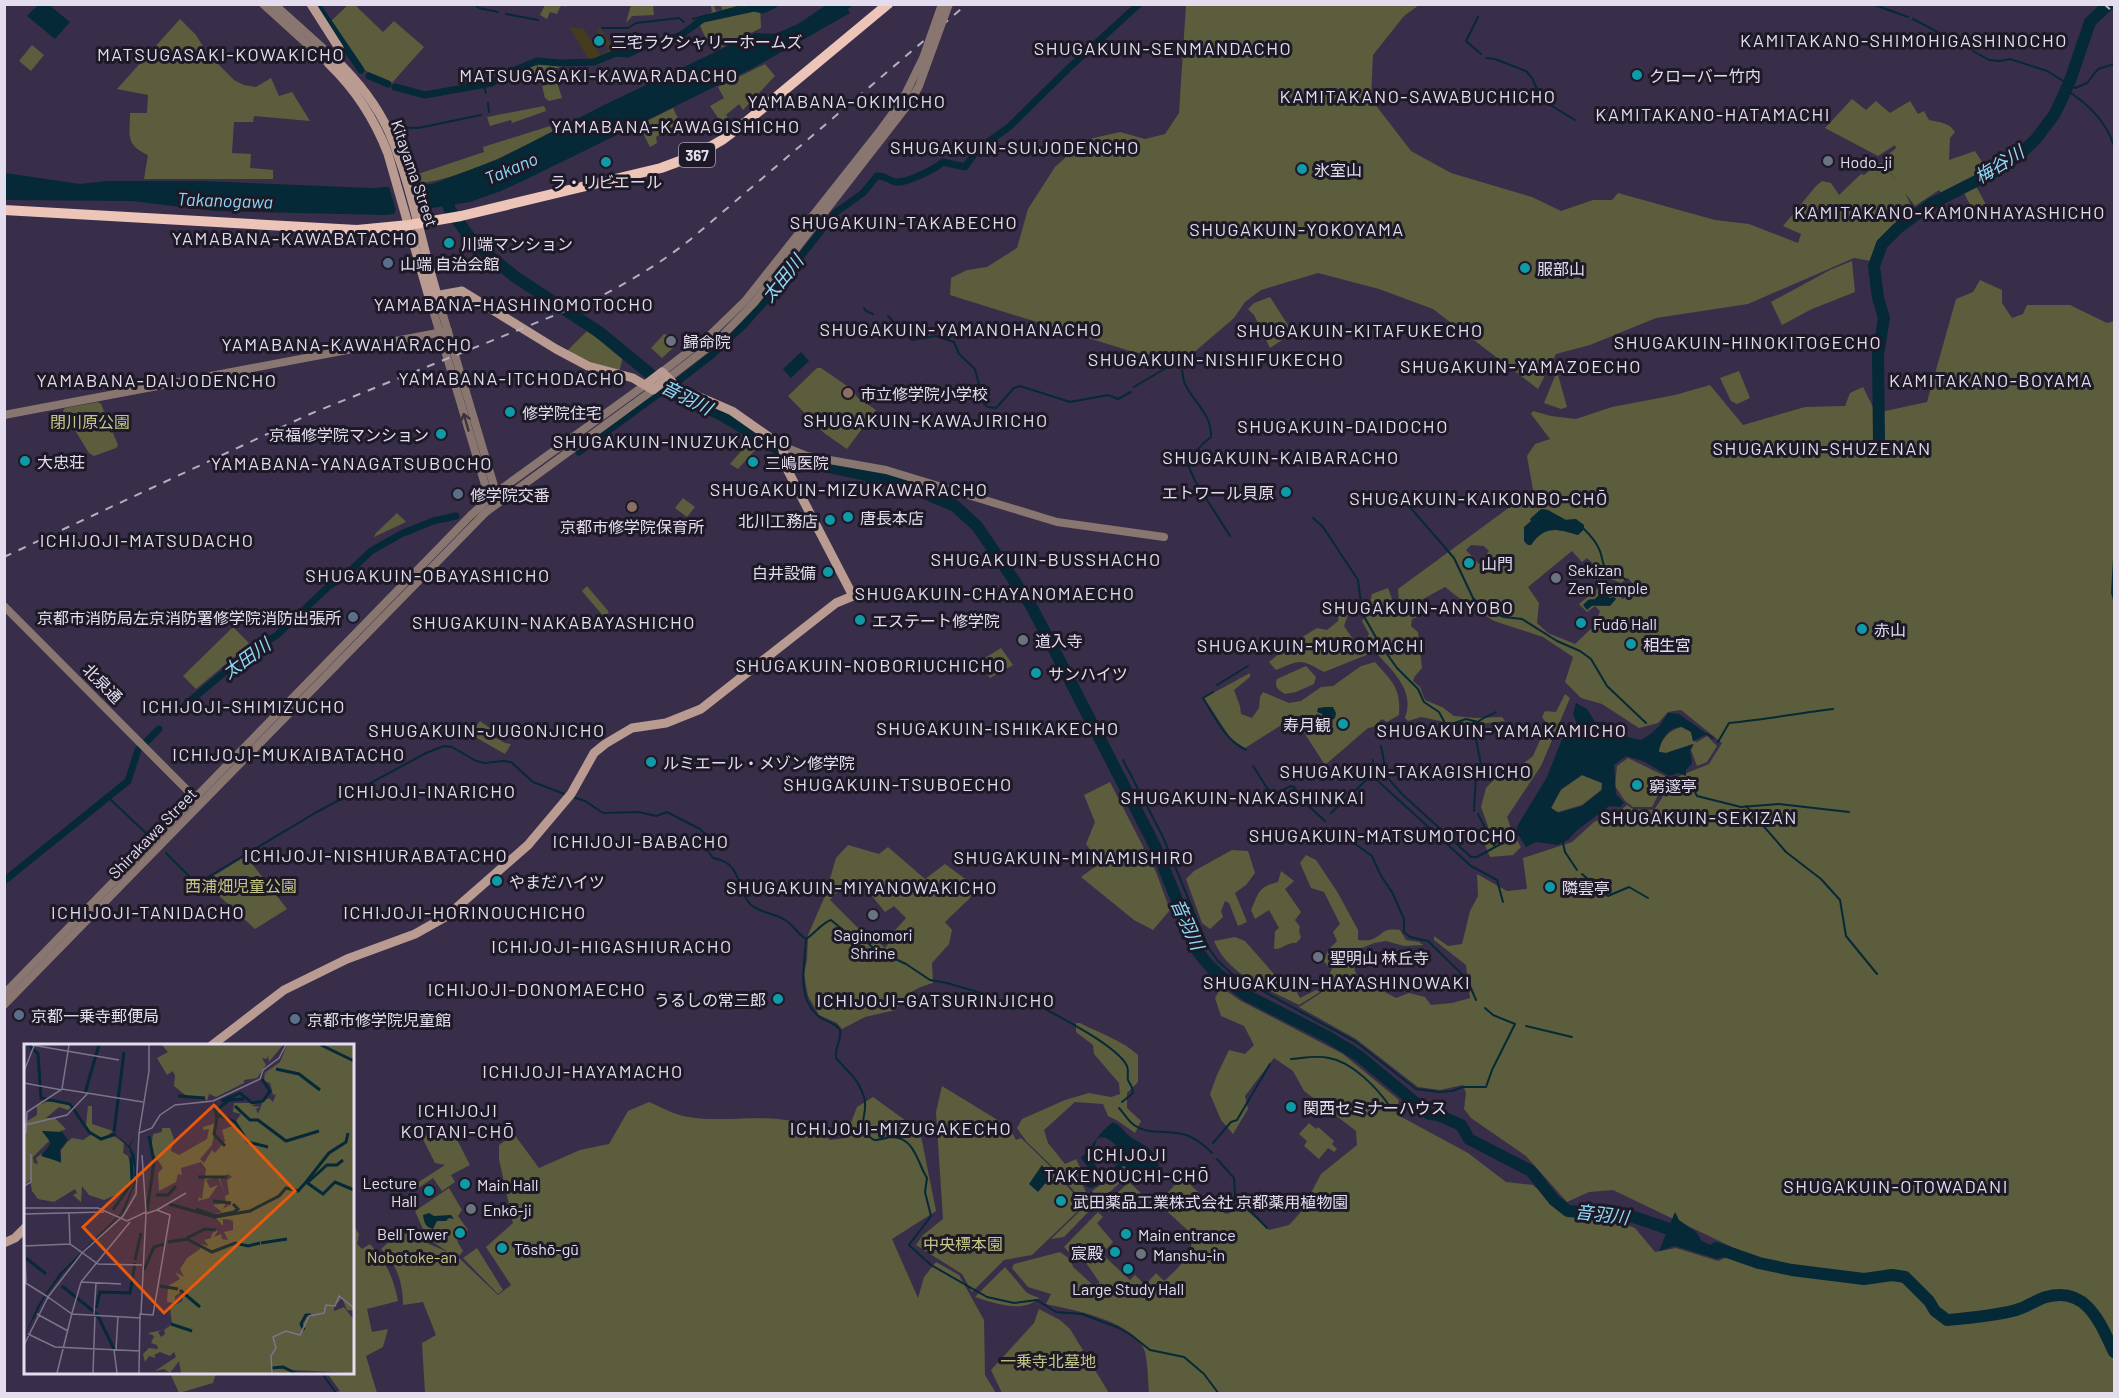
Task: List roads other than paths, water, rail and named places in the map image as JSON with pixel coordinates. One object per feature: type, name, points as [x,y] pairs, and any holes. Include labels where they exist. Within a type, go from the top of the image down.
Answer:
[{"type":"highway","name":"367","points":[[4,210],[357,230],[461,216],[661,168],[696,155],[722,140],[746,122],[888,4]]},
{"type":"main road","points":[[311,4],[339,48],[331,61]]},
{"type":"main road","name":"Kitayama Street","points":[[331,61],[358,96],[381,135],[400,180],[433,296]]},
{"type":"main road","points":[[214,1044],[284,990],[347,959],[415,934],[447,916],[528,845],[569,796],[594,753],[618,735],[632,728],[666,723],[702,709],[836,603],[853,596],[787,469],[783,447],[732,411],[677,387],[588,366],[462,291],[433,296]]},
{"type":"main road","points":[[4,1242],[15,1238],[24,1229]]},
{"type":"street","name":"Kitayama Street","points":[[262,4],[331,61]]},
{"type":"street","name":"Kitayama Street","points":[[274,4],[331,61]]},
{"type":"street","name":"Shirakawa Street","points":[[907,101],[942,4]]},
{"type":"street","name":"Shirakawa Street","points":[[4,994],[477,520],[493,500],[657,381],[746,300],[879,132],[919,86],[949,4]]},
{"type":"street","name":"Kitayama Street","points":[[433,296],[493,500]]},
{"type":"street","name":"Kitayama Street","points":[[444,332],[497,492],[493,500]]},
{"type":"street","points":[[4,416],[444,332]]},
{"type":"street","name":"Shirakawa Street","points":[[497,492],[657,381]]},
{"type":"street","points":[[783,447],[807,456],[886,470],[1057,522],[1164,537]]},
{"type":"street","points":[[4,606],[198,801]]},
{"type":"street","name":"Shirakawa Street","points":[[4,1005],[198,801]]},
{"type":"water","points":[[38,5],[49,5],[70,22],[55,39],[27,16]]},
{"type":"water","points":[[826,5],[853,5],[848,9],[850,13],[753,68],[531,177],[470,202],[387,215],[215,211],[132,201],[5,200],[5,173],[80,184],[107,181],[202,181],[372,188],[432,184],[499,159],[604,105],[755,33],[775,34],[798,24]]},
{"type":"water","points":[[801,352],[809,361],[791,378],[783,369]]},
{"type":"water","points":[[1541,509],[1548,510],[1566,520],[1576,519],[1584,525],[1584,529],[1578,535],[1558,530],[1546,531],[1531,545],[1528,545],[1524,541],[1524,527]]},
{"type":"water","points":[[1606,590],[1611,592],[1609,598],[1616,599],[1610,606],[1593,605],[1587,610],[1583,605],[1588,600],[1594,600]]},
{"type":"water","points":[[1576,703],[1587,709],[1595,722],[1605,722],[1617,733],[1641,740],[1656,729],[1668,713],[1679,714],[1707,734],[1693,741],[1691,732],[1677,727],[1663,739],[1659,752],[1666,753],[1693,744],[1690,750],[1692,763],[1686,770],[1686,776],[1678,773],[1669,776],[1643,761],[1626,756],[1614,765],[1616,794],[1624,803],[1620,807],[1609,806],[1569,839],[1558,845],[1536,842],[1526,847],[1516,831],[1518,825],[1547,777],[1562,739],[1577,725],[1573,714]],"holes":[[[1582,775],[1602,783],[1602,790],[1582,806],[1558,813],[1551,808],[1561,789]]]},
{"type":"water","points":[[1333,707],[1336,713],[1335,718],[1325,720],[1322,714],[1317,712],[1318,708]]},
{"type":"water","points":[[1115,1123],[1128,1135],[1151,1150],[1159,1166],[1141,1172],[1124,1166],[1102,1183],[1090,1188],[1086,1186],[1086,1182],[1093,1175],[1081,1158],[1100,1135],[1108,1126]],"holes":[[[1105,1138],[1126,1157],[1135,1160],[1120,1163],[1112,1171],[1108,1170],[1102,1177],[1093,1158],[1098,1155],[1094,1148],[1097,1139]]]},
{"type":"water","points":[[1042,1165],[1050,1176],[1038,1192],[1029,1184]]},
{"type":"water","points":[[1675,1212],[1679,1220],[1696,1232],[1702,1241],[1731,1255],[1717,1259],[1675,1246],[1659,1251]]},
{"type":"water","points":[[429,1213],[434,1216],[451,1215],[454,1219],[437,1221],[433,1229],[427,1226],[424,1220],[423,1215]]},
{"type":"waterway","points":[[474,4],[479,8],[498,12]]},
{"type":"waterway","points":[[693,19],[749,4]]},
{"type":"waterway","points":[[395,87],[425,95],[492,83],[510,72],[537,61],[594,62],[616,53],[628,54],[650,43],[665,41],[681,35],[703,19],[754,8],[763,10],[775,4]]},
{"type":"waterway","name":"太田川","points":[[677,382],[712,355],[744,325],[835,213],[863,193],[877,176],[901,182],[921,175],[943,162],[965,167],[978,149],[1009,127],[1139,4]]},
{"type":"waterway","points":[[1872,4],[1908,17]]},
{"type":"waterway","name":"梅谷川","points":[[1879,442],[1878,355],[1884,318],[1878,298],[1874,266],[1882,244],[1898,228],[1931,204],[1990,174],[2017,157],[2036,139],[2054,115],[2061,101],[2090,22],[2109,4]]},
{"type":"waterway","points":[[317,5],[361,70]]},
{"type":"waterway","points":[[506,14],[538,20]]},
{"type":"waterway","points":[[1478,17],[1466,41],[1481,54]]},
{"type":"waterway","points":[[602,28],[628,28],[636,23],[679,18],[684,22]]},
{"type":"waterway","points":[[1913,19],[1968,48]]},
{"type":"waterway","points":[[1973,51],[1989,60],[2010,59],[2047,71],[2075,88],[2087,83],[2098,69],[2114,64]]},
{"type":"waterway","points":[[1486,58],[1495,59],[1526,71],[1532,78],[1542,100],[1575,120]]},
{"type":"waterway","points":[[369,76],[388,84]]},
{"type":"waterway","points":[[483,84],[486,93]]},
{"type":"waterway","points":[[2066,90],[2096,114],[2114,146]]},
{"type":"waterway","points":[[488,103],[489,112]]},
{"type":"waterway","points":[[394,127],[418,128],[481,115]]},
{"type":"waterway","name":"音羽川","points":[[445,195],[450,210],[480,248],[514,276],[599,332],[668,391],[722,415],[796,460],[898,482],[955,506],[977,526],[1030,604],[1155,846],[1198,952],[1218,974],[1246,995],[1330,1038],[1359,1056],[1429,1114],[1438,1115],[1461,1125],[1469,1139],[1531,1171],[1554,1200],[1568,1211],[1634,1217],[1681,1233]]},
{"type":"waterway","points":[[864,308],[873,314]]},
{"type":"waterway","points":[[888,316],[912,340],[936,336],[954,342],[959,354],[975,369],[984,404],[988,407],[996,408],[1014,388],[1020,386],[1070,402],[1108,395],[1118,399],[1131,392]]},
{"type":"waterway","points":[[1134,387],[1171,365]]},
{"type":"waterway","points":[[1182,370],[1185,384],[1206,415],[1211,429],[1211,437],[1192,457],[1188,465],[1195,481],[1230,536]]},
{"type":"waterway","name":"太田川","points":[[579,452],[668,387]]},
{"type":"waterway","points":[[1397,492],[1454,558],[1473,598],[1482,608],[1504,617],[1522,619],[1557,641],[1580,651],[1591,659],[1607,686],[1646,723]]},
{"type":"waterway","name":"太田川","points":[[185,705],[249,652],[277,635],[328,587],[348,573],[371,551],[401,534],[433,521],[456,516]]},
{"type":"waterway","points":[[1313,518],[1323,527],[1358,580],[1361,603]]},
{"type":"waterway","points":[[1584,529],[1596,543],[1605,567],[1626,580]]},
{"type":"waterway","points":[[2114,558],[2112,593],[2114,600]]},
{"type":"waterway","points":[[1362,613],[1378,641]]},
{"type":"waterway","points":[[1382,647],[1397,668],[1418,689],[1424,702],[1439,712],[1446,725]]},
{"type":"waterway","points":[[1217,685],[1248,666]]},
{"type":"waterway","points":[[1213,692],[1203,698],[1226,734],[1246,750]]},
{"type":"waterway","points":[[1718,742],[1729,723],[1833,709]]},
{"type":"waterway","points":[[1478,722],[1496,712]]},
{"type":"waterway","points":[[1452,724],[1466,719],[1478,722],[1474,729],[1481,765],[1476,774],[1474,811]]},
{"type":"waterway","name":"太田川","points":[[4,881],[128,781],[138,750],[159,729]]},
{"type":"waterway","points":[[1707,734],[1713,738]]},
{"type":"waterway","points":[[166,853],[198,883],[315,813],[426,753],[444,746],[452,747],[476,761],[511,762],[533,782],[567,795]]},
{"type":"waterway","points":[[1381,746],[1387,777],[1402,794],[1471,857],[1477,857],[1508,840]]},
{"type":"waterway","points":[[1123,760],[1163,837],[1208,947],[1218,961],[1232,974],[1356,1042],[1416,1089],[1439,1092],[1463,1087],[1486,1087],[1515,1024],[1493,1015],[1485,1008]]},
{"type":"waterway","points":[[1331,813],[1374,773],[1373,760]]},
{"type":"waterway","points":[[1253,766],[1267,788],[1275,794],[1291,786],[1294,787],[1299,797]]},
{"type":"waterway","points":[[1689,780],[1697,796],[1741,807],[1779,804],[1849,812]]},
{"type":"waterway","points":[[1379,782],[1471,866],[1497,880],[1503,902]]},
{"type":"waterway","points":[[573,797],[585,801],[603,813],[639,812],[656,816],[667,812],[700,829],[707,836],[708,851],[713,858],[723,861],[734,871],[750,904],[785,920],[806,939],[803,979],[806,998],[817,1015],[840,1030],[836,1058],[855,1080],[864,1097],[864,1130],[874,1140],[894,1137],[907,1142],[927,1178],[925,1192],[931,1216],[909,1245],[931,1265],[987,1297],[1014,1303],[1037,1300],[1056,1312],[1082,1314],[1119,1328],[1150,1350],[1184,1357],[1204,1374],[1219,1394]]},
{"type":"waterway","points":[[109,798],[149,836]]},
{"type":"waterway","points":[[1303,801],[1325,821]]},
{"type":"waterway","points":[[1746,806],[1786,852],[1821,879],[1840,900],[1846,936],[1877,974]]},
{"type":"waterway","points":[[1478,814],[1495,847]]},
{"type":"waterway","points":[[1334,829],[1372,856],[1404,919],[1404,932],[1410,937],[1428,941],[1467,979],[1476,1000]]},
{"type":"waterway","points":[[1514,837],[1519,834]]},
{"type":"waterway","points":[[1563,843],[1565,852],[1577,870]]},
{"type":"waterway","points":[[1582,874],[1608,896],[1629,887],[1648,898]]},
{"type":"waterway","points":[[806,939],[831,920],[856,941],[867,942],[881,956],[889,956],[906,964],[930,980],[981,993],[997,1004],[1012,1009],[1017,1008],[1025,1000],[1030,1001],[1098,1039],[1121,1058],[1127,1066],[1128,1080],[1133,1093],[1122,1102]]},
{"type":"waterway","points":[[1526,1026],[1572,1037]]},
{"type":"waterway","points":[[1291,1059],[1324,1057],[1347,1065],[1372,1085],[1391,1108]]},
{"type":"waterway","points":[[1213,1143],[1231,1122],[1237,1120],[1270,1064]]},
{"type":"waterway","points":[[1119,1108],[1139,1128],[1187,1135],[1212,1153]]},
{"type":"waterway","points":[[1217,1159],[1234,1178],[1235,1195],[1267,1228]]},
{"type":"waterway","name":"音羽川","points":[[1716,1248],[1759,1263],[1792,1270],[1864,1279],[1892,1275],[1905,1277],[1929,1301],[1935,1311],[1947,1320],[2008,1312],[2046,1297],[2060,1295],[2072,1297],[2090,1309],[2114,1352]]},
{"type":"waterway","points":[[322,1374],[337,1394]]},
{"type":"railway","points":[[4,557],[310,414],[595,299],[632,279],[691,239],[967,4]]},
{"type":"railway","points":[[2104,4],[2114,13]]},
{"type":"place","name":"三宅ラクシャリーホームズ","points":[[599,41]]},
{"type":"place","name":"クローバー竹内","points":[[1637,75]]},
{"type":"place","name":"Hodo_ji","points":[[1828,161]]},
{"type":"place","name":"ラ・リビエール","points":[[606,162]]},
{"type":"place","name":"氷室山","points":[[1302,169]]},
{"type":"place","name":"川端マンション","points":[[449,243]]},
{"type":"place","name":"山端 自治会館","points":[[388,263]]},
{"type":"place","name":"服部山","points":[[1525,268]]},
{"type":"place","name":"歸命院","points":[[671,341]]},
{"type":"place","name":"市立修学院小学校","points":[[848,393]]},
{"type":"place","name":"修学院住宅","points":[[510,412]]},
{"type":"place","name":"京福修学院マンション","points":[[441,434]]},
{"type":"place","name":"大忠荘","points":[[25,461]]},
{"type":"place","name":"三嶋医院","points":[[753,462]]},
{"type":"place","name":"エトワール貝原","points":[[1286,492]]},
{"type":"place","name":"修学院交番","points":[[458,494]]},
{"type":"place","name":"京都市修学院保育所","points":[[632,507]]},
{"type":"place","name":"唐長本店","points":[[848,517]]},
{"type":"place","name":"北川工務店","points":[[830,520]]},
{"type":"place","name":"山門","points":[[1469,563]]},
{"type":"place","name":"白井設備","points":[[828,572]]},
{"type":"place","name":"Sekizan Zen Temple","points":[[1556,578]]},
{"type":"place","name":"京都市消防局左京消防署修学院消防出張所","points":[[353,617]]},
{"type":"place","name":"エステート修学院","points":[[860,620]]},
{"type":"place","name":"Fudō Hall","points":[[1581,623]]},
{"type":"place","name":"赤山","points":[[1862,629]]},
{"type":"place","name":"道入寺","points":[[1023,640]]},
{"type":"place","name":"相生宮","points":[[1631,644]]},
{"type":"place","name":"サンハイツ","points":[[1036,673]]},
{"type":"place","name":"寿月観","points":[[1343,724]]},
{"type":"place","name":"ルミエール・メゾン修学院","points":[[651,762]]},
{"type":"place","name":"窮邃亭","points":[[1637,785]]},
{"type":"place","name":"やまだハイツ","points":[[497,881]]},
{"type":"place","name":"隣雲亭","points":[[1550,887]]},
{"type":"place","name":"Saginomori Shrine","points":[[873,915]]},
{"type":"place","name":"聖明山 林丘寺","points":[[1318,957]]},
{"type":"place","name":"うるしの常三郎","points":[[778,999]]},
{"type":"place","name":"京都一乗寺郵便局","points":[[19,1015]]},
{"type":"place","name":"京都市修学院児童館","points":[[295,1019]]},
{"type":"place","name":"関西セミナーハウス","points":[[1291,1107]]},
{"type":"place","name":"Main Hall","points":[[465,1184]]},
{"type":"place","name":"Lecture Hall","points":[[429,1191]]},
{"type":"place","name":"武田薬品工業株式会社 京都薬用植物園","points":[[1061,1201]]},
{"type":"place","name":"Enkō-ji","points":[[471,1209]]},
{"type":"place","name":"Bell Tower","points":[[460,1233]]},
{"type":"place","name":"Main entrance","points":[[1126,1234]]},
{"type":"place","name":"Tōshō-gū","points":[[502,1248]]},
{"type":"place","name":"宸殿","points":[[1115,1252]]},
{"type":"place","name":"Manshu-in","points":[[1141,1254]]},
{"type":"place","name":"Large Study Hall","points":[[1128,1269]]},
{"type":"district","name":"KAMITAKANO-SHIMOHIGASHINOCHO","points":[[1904,40]]},
{"type":"district","name":"SHUGAKUIN-SENMANDACHO","points":[[1163,48]]},
{"type":"district","name":"MATSUGASAKI-KOWAKICHO","points":[[221,54]]},
{"type":"district","name":"MATSUGASAKI-KAWARADACHO","points":[[599,75]]},
{"type":"district","name":"KAMITAKANO-SAWABUCHICHO","points":[[1418,96]]},
{"type":"district","name":"YAMABANA-OKIMICHO","points":[[847,101]]},
{"type":"district","name":"KAMITAKANO-HATAMACHI","points":[[1713,114]]},
{"type":"district","name":"YAMABANA-KAWAGISHICHO","points":[[676,126]]},
{"type":"district","name":"SHUGAKUIN-SUIJODENCHO","points":[[1015,147]]},
{"type":"district","name":"KAMITAKANO-KAMONHAYASHICHO","points":[[1950,212]]},
{"type":"district","name":"SHUGAKUIN-TAKABECHO","points":[[904,222]]},
{"type":"district","name":"SHUGAKUIN-YOKOYAMA","points":[[1297,229]]},
{"type":"district","name":"YAMABANA-KAWABATACHO","points":[[295,238]]},
{"type":"district","name":"YAMABANA-HASHINOMOTOCHO","points":[[514,304]]},
{"type":"district","name":"SHUGAKUIN-YAMANOHANACHO","points":[[961,329]]},
{"type":"district","name":"SHUGAKUIN-KITAFUKECHO","points":[[1360,330]]},
{"type":"district","name":"SHUGAKUIN-HINOKITOGECHO","points":[[1748,342]]},
{"type":"district","name":"YAMABANA-KAWAHARACHO","points":[[347,344]]},
{"type":"district","name":"SHUGAKUIN-NISHIFUKECHO","points":[[1216,359]]},
{"type":"district","name":"SHUGAKUIN-YAMAZOECHO","points":[[1521,366]]},
{"type":"district","name":"YAMABANA-ITCHODACHO","points":[[512,378]]},
{"type":"district","name":"YAMABANA-DAIJODENCHO","points":[[157,380]]},
{"type":"district","name":"KAMITAKANO-BOYAMA","points":[[1991,380]]},
{"type":"district","name":"SHUGAKUIN-KAWAJIRICHO","points":[[926,420]]},
{"type":"district","name":"SHUGAKUIN-DAIDOCHO","points":[[1343,426]]},
{"type":"district","name":"SHUGAKUIN-INUZUKACHO","points":[[672,441]]},
{"type":"district","name":"SHUGAKUIN-SHUZENAN","points":[[1822,448]]},
{"type":"district","name":"SHUGAKUIN-KAIBARACHO","points":[[1281,457]]},
{"type":"district","name":"YAMABANA-YANAGATSUBOCHO","points":[[352,463]]},
{"type":"district","name":"SHUGAKUIN-MIZUKAWARACHO","points":[[849,489]]},
{"type":"district","name":"SHUGAKUIN-KAIKONBO-CHŌ","points":[[1479,498]]},
{"type":"district","name":"ICHIJOJI-MATSUDACHO","points":[[147,540]]},
{"type":"district","name":"SHUGAKUIN-BUSSHACHO","points":[[1046,559]]},
{"type":"district","name":"SHUGAKUIN-OBAYASHICHO","points":[[428,575]]},
{"type":"district","name":"SHUGAKUIN-CHAYANOMAECHO","points":[[995,593]]},
{"type":"district","name":"SHUGAKUIN-ANYOBO","points":[[1418,607]]},
{"type":"district","name":"SHUGAKUIN-NAKABAYASHICHO","points":[[554,622]]},
{"type":"district","name":"SHUGAKUIN-MUROMACHI","points":[[1311,645]]},
{"type":"district","name":"SHUGAKUIN-NOBORIUCHICHO","points":[[871,665]]},
{"type":"district","name":"ICHIJOJI-SHIMIZUCHO","points":[[244,706]]},
{"type":"district","name":"SHUGAKUIN-ISHIKAKECHO","points":[[998,728]]},
{"type":"district","name":"SHUGAKUIN-JUGONJICHO","points":[[487,730]]},
{"type":"district","name":"SHUGAKUIN-YAMAKAMICHO","points":[[1502,730]]},
{"type":"district","name":"ICHIJOJI-MUKAIBATACHO","points":[[289,754]]},
{"type":"district","name":"SHUGAKUIN-TAKAGISHICHO","points":[[1406,771]]},
{"type":"district","name":"SHUGAKUIN-TSUBOECHO","points":[[898,784]]},
{"type":"district","name":"ICHIJOJI-INARICHO","points":[[427,791]]},
{"type":"district","name":"SHUGAKUIN-NAKASHINKAI","points":[[1243,797]]},
{"type":"district","name":"SHUGAKUIN-SEKIZAN","points":[[1699,817]]},
{"type":"district","name":"SHUGAKUIN-MATSUMOTOCHO","points":[[1383,835]]},
{"type":"district","name":"ICHIJOJI-BABACHO","points":[[641,841]]},
{"type":"district","name":"ICHIJOJI-NISHIURABATACHO","points":[[376,855]]},
{"type":"district","name":"SHUGAKUIN-MINAMISHIRO","points":[[1074,857]]},
{"type":"district","name":"SHUGAKUIN-MIYANOWAKICHO","points":[[862,887]]},
{"type":"district","name":"ICHIJOJI-TANIDACHO","points":[[148,912]]},
{"type":"district","name":"ICHIJOJI-HORINOUCHICHO","points":[[465,912]]},
{"type":"district","name":"ICHIJOJI-HIGASHIURACHO","points":[[612,946]]},
{"type":"district","name":"SHUGAKUIN-HAYASHINOWAKI","points":[[1337,982]]},
{"type":"district","name":"ICHIJOJI-DONOMAECHO","points":[[537,989]]},
{"type":"district","name":"ICHIJOJI-GATSURINJICHO","points":[[936,1000]]},
{"type":"district","name":"ICHIJOJI-HAYAMACHO","points":[[583,1071]]},
{"type":"district","name":"ICHIJOJI KOTANI-CHŌ","points":[[458,1120]]},
{"type":"district","name":"ICHIJOJI-MIZUGAKECHO","points":[[901,1128]]},
{"type":"district","name":"ICHIJOJI TAKENOUCHI-CHŌ","points":[[1127,1164]]},
{"type":"district","name":"SHUGAKUIN-OTOWADANI","points":[[1896,1186]]},
{"type":"water label","name":"Takano","points":[[511,168]]},
{"type":"water label","name":"Takanogawa","points":[[225,200]]},
{"type":"park label","name":"閉川原公園","points":[[90,421]]},
{"type":"park label","name":"西浦畑児童公園","points":[[241,885]]},
{"type":"park label","name":"中央標本園","points":[[963,1243]]},
{"type":"park label","name":"Nobotoke-an","points":[[412,1256]]},
{"type":"park label","name":"一乗寺北墓地","points":[[1048,1360]]}]
